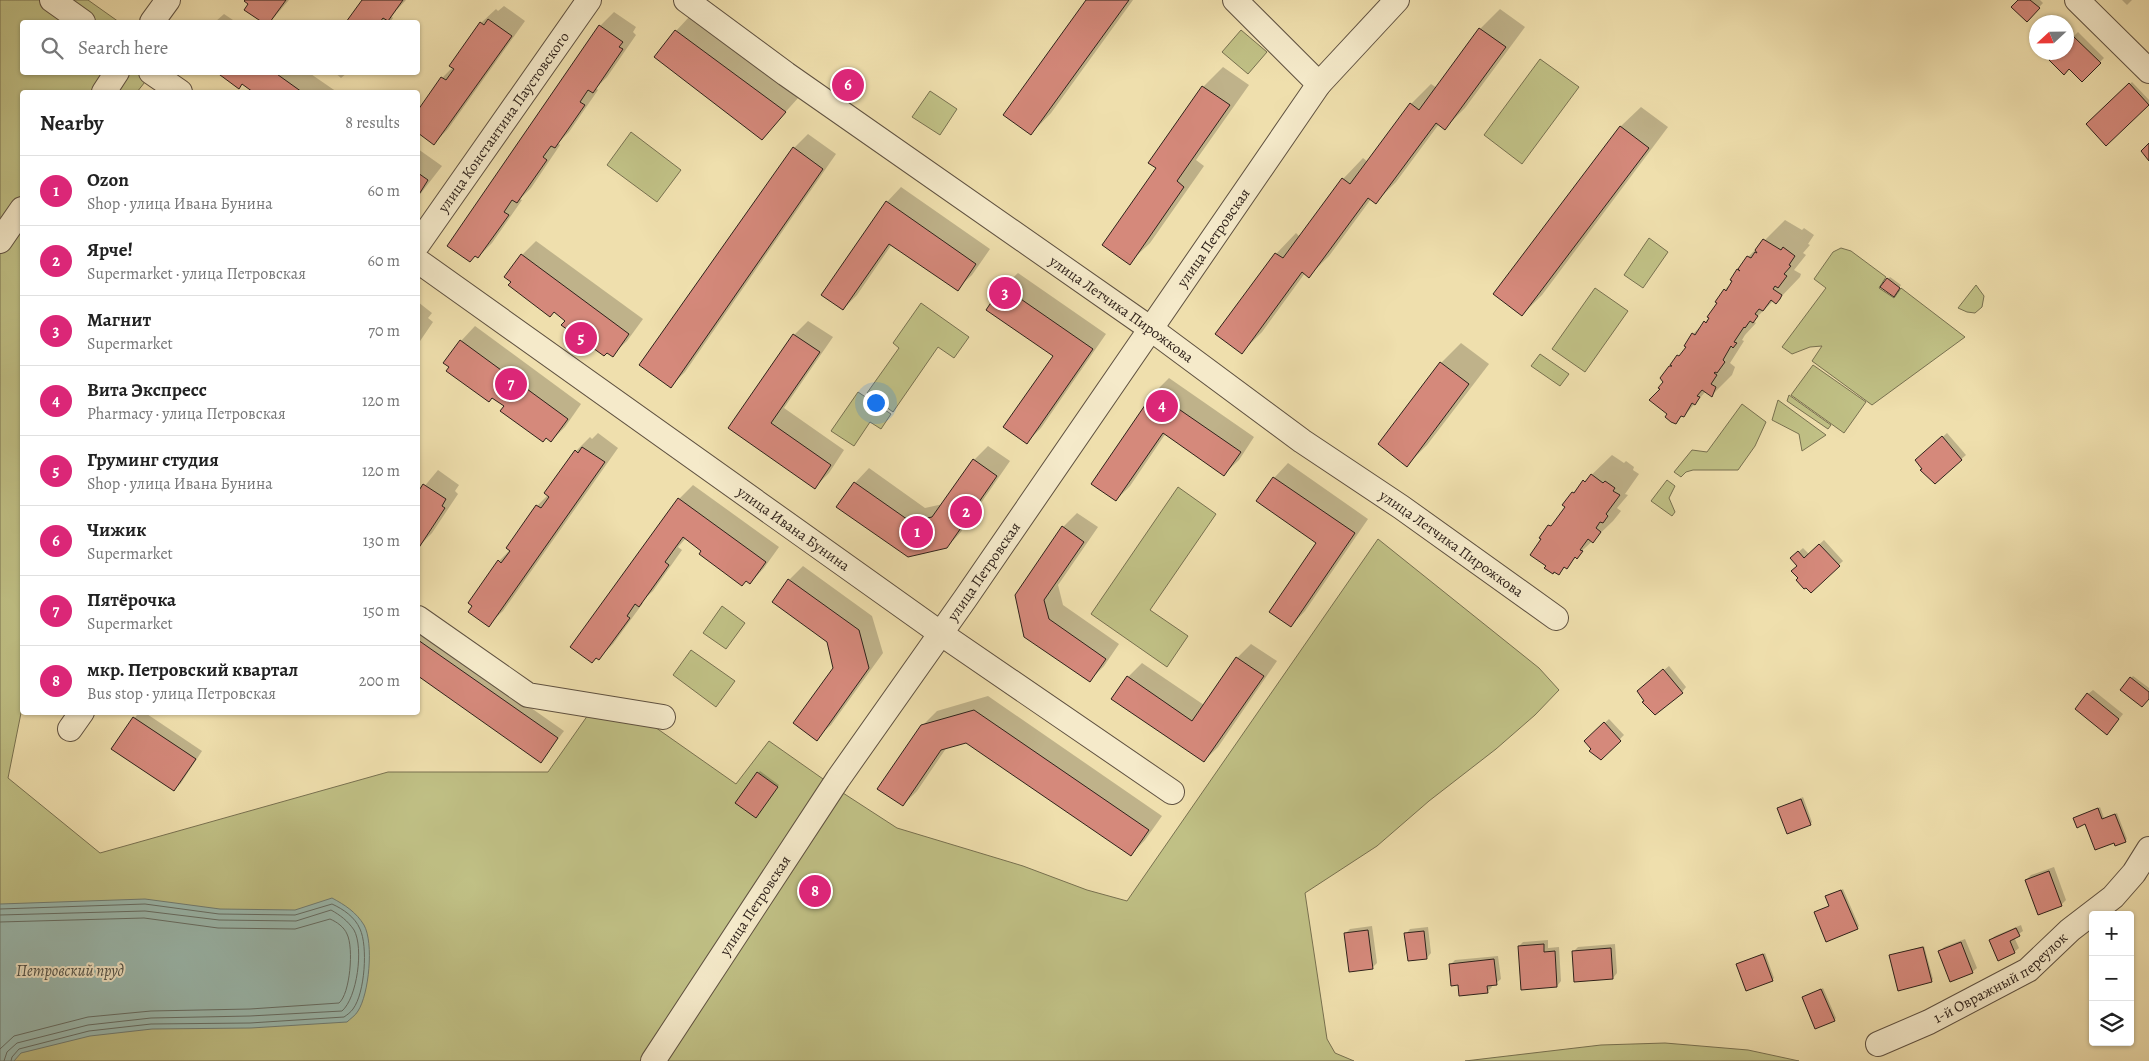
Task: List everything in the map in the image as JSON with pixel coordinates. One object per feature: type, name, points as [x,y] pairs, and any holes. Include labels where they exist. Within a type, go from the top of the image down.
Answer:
[{"type":"street","points":[[52,0],[80,20]]},
{"type":"street","points":[[153,20],[168,0]]},
{"type":"street","name":"улица Константина Паустовского","points":[[420,241],[589,0]]},
{"type":"street","name":"улица Летчика Пирожкова","points":[[686,0],[786,74],[1151,329],[1302,441],[1401,507],[1556,618]]},
{"type":"street","points":[[1235,0],[1319,84]]},
{"type":"street","name":"улица Петровская","points":[[653,1061],[838,778],[1319,84],[1397,0]]},
{"type":"street","points":[[2077,0],[2149,71]]},
{"type":"street","points":[[105,90],[115,75]]},
{"type":"street","points":[[155,75],[177,90]]},
{"type":"street","points":[[0,241],[20,212]]},
{"type":"street","name":"улица Ивана Бунина","points":[[420,262],[940,633],[1172,792]]},
{"type":"street","points":[[420,619],[528,696],[663,717]]},
{"type":"street","name":"1-й Овражный переулок","points":[[1878,1044],[1929,1022],[2028,970],[2070,930],[2113,897],[2134,873],[2149,849]]},
{"type":"green space","points":[[0,0],[88,0],[116,20],[20,20],[20,75],[150,75],[139,90],[20,90],[21,715],[8,778],[100,853],[388,772],[548,772],[588,715],[652,725],[736,784],[769,741],[897,828],[1023,866],[1087,890],[1127,901],[1378,539],[1539,668],[1559,690],[1535,715],[1496,749],[1429,801],[1377,846],[1305,893],[1327,1039],[1335,1053],[1354,1061],[0,1061]]},
{"type":"green space","points":[[1241,30],[1267,52],[1248,74],[1222,52]]},
{"type":"green space","points":[[1540,59],[1579,87],[1522,164],[1484,135]]},
{"type":"green space","points":[[930,91],[957,109],[940,135],[912,117]]},
{"type":"green space","points":[[631,132],[681,170],[657,202],[607,165]]},
{"type":"green space","points":[[1649,238],[1668,252],[1643,288],[1624,275]]},
{"type":"green space","points":[[1841,248],[1851,251],[1886,277],[1879,288],[1894,298],[1901,288],[1965,337],[1872,405],[1812,361],[1822,346],[1810,347],[1792,354],[1782,347],[1826,288],[1814,279],[1833,252]]},
{"type":"green space","points":[[1976,285],[1984,296],[1982,307],[1975,313],[1958,308]]},
{"type":"green space","points":[[1595,288],[1628,311],[1585,372],[1552,349]]},
{"type":"green space","points":[[921,303],[969,337],[954,358],[938,347],[893,412],[867,393],[899,348],[893,343]]},
{"type":"green space","points":[[1540,354],[1569,374],[1560,386],[1531,366]]},
{"type":"green space","points":[[1813,365],[1866,402],[1844,433],[1791,395]]},
{"type":"green space","points":[[858,392],[891,414],[881,429],[870,422],[854,446],[831,431]]},
{"type":"green space","points":[[1789,395],[1831,425],[1828,429],[1787,401]]},
{"type":"green space","points":[[1778,400],[1826,435],[1802,451],[1799,434],[1772,420]]},
{"type":"green space","points":[[1742,404],[1766,422],[1755,446],[1738,470],[1693,470],[1686,472],[1681,477],[1674,472],[1692,450],[1707,452]]},
{"type":"green space","points":[[1667,480],[1675,486],[1669,498],[1675,512],[1672,516],[1651,501]]},
{"type":"green space","points":[[1178,487],[1216,514],[1150,610],[1188,636],[1167,667],[1091,614]]},
{"type":"green space","points":[[722,606],[745,623],[726,649],[703,633]]},
{"type":"green space","points":[[691,650],[735,681],[716,707],[673,675]]},
{"type":"green space","points":[[1665,1043],[1748,1050],[1799,1061],[1465,1061],[1601,1045]]},
{"type":"water","name":"Петровский пруд","points":[[332,898],[350,909],[361,920],[367,933],[369,944],[369,968],[365,993],[357,1012],[347,1022],[251,1028],[152,1029],[90,1036],[21,1053],[14,1061],[0,1061],[0,904],[145,899],[220,909],[295,910]]},
{"type":"building","points":[[286,0],[271,20],[259,20],[244,10],[248,4],[244,1]]},
{"type":"building","points":[[362,0],[403,0],[389,20],[383,18],[382,20],[347,20]]},
{"type":"building","points":[[1086,0],[1129,0],[1031,135],[1003,115]]},
{"type":"building","points":[[2018,0],[2030,0],[2040,8],[2034,15],[2029,15],[2027,22],[2011,7]]},
{"type":"building","points":[[488,19],[512,36],[434,145],[420,134],[420,107],[441,77],[446,80],[454,69],[449,66],[480,22],[484,25]]},
{"type":"building","points":[[599,25],[623,42],[619,47],[623,49],[593,93],[588,90],[580,102],[585,105],[555,148],[551,146],[543,157],[547,160],[517,203],[512,200],[504,212],[509,215],[478,258],[475,256],[470,262],[447,246]]},
{"type":"building","points":[[1479,28],[1506,47],[1445,130],[1436,123],[1376,204],[1368,198],[1309,278],[1302,272],[1242,354],[1215,334],[1275,253],[1283,258],[1342,178],[1350,184],[1410,103],[1419,110]]},
{"type":"building","points":[[675,30],[786,112],[762,140],[654,57]]},
{"type":"building","points":[[2074,37],[2101,63],[2082,82],[2069,69],[2064,75],[2049,60],[2074,60]]},
{"type":"building","points":[[220,75],[278,75],[299,90],[250,90],[242,84],[239,89]]},
{"type":"building","points":[[2129,83],[2149,105],[2106,146],[2086,124]]},
{"type":"building","points":[[1202,86],[1230,105],[1177,181],[1184,187],[1130,265],[1102,245],[1156,168],[1148,163]]},
{"type":"building","points":[[1620,126],[1649,148],[1522,316],[1493,294]]},
{"type":"building","points":[[2149,143],[2149,161],[2141,151]]},
{"type":"building","points":[[793,147],[823,169],[671,388],[639,365]]},
{"type":"building","points":[[420,174],[428,180],[420,193]]},
{"type":"building","points":[[886,201],[976,264],[958,291],[889,244],[843,310],[821,295]]},
{"type":"building","points":[[1763,239],[1781,250],[1783,247],[1795,256],[1789,265],[1791,266],[1784,274],[1787,276],[1778,288],[1775,286],[1773,289],[1782,295],[1780,299],[1776,304],[1771,300],[1763,311],[1759,309],[1755,314],[1758,316],[1753,323],[1750,321],[1744,327],[1734,342],[1737,343],[1733,348],[1731,346],[1723,360],[1725,362],[1717,373],[1714,373],[1717,375],[1711,384],[1716,387],[1712,397],[1702,390],[1697,396],[1700,397],[1695,405],[1692,403],[1684,417],[1681,416],[1676,424],[1671,422],[1665,417],[1667,414],[1649,400],[1660,389],[1658,388],[1663,382],[1660,378],[1669,366],[1672,366],[1670,365],[1677,355],[1679,356],[1686,347],[1684,346],[1692,333],[1695,335],[1704,321],[1706,323],[1709,318],[1707,317],[1717,303],[1715,302],[1724,289],[1726,291],[1737,269],[1740,271],[1738,269],[1747,256],[1751,258],[1755,252],[1757,253],[1755,250]]},
{"type":"building","points":[[521,254],[629,334],[613,357],[607,353],[604,356],[561,325],[565,321],[554,312],[550,317],[508,285],[511,282],[504,277]]},
{"type":"building","points":[[1887,278],[1900,288],[1894,297],[1880,287]]},
{"type":"building","points":[[1002,286],[1093,349],[1027,444],[1003,427],[1053,356],[986,310]]},
{"type":"building","points":[[793,334],[820,352],[771,423],[831,465],[815,489],[728,428]]},
{"type":"building","points":[[460,340],[568,419],[551,442],[546,438],[543,442],[500,411],[504,406],[492,398],[489,402],[446,371],[449,367],[443,363]]},
{"type":"building","points":[[1440,362],[1469,384],[1407,467],[1378,444]]},
{"type":"building","points":[[1154,392],[1241,452],[1224,476],[1163,433],[1116,501],[1091,484]]},
{"type":"building","points":[[1942,436],[1962,460],[1935,484],[1920,470],[1922,469],[1915,460]]},
{"type":"building","points":[[582,447],[605,462],[489,627],[468,612],[472,606],[468,603],[498,560],[501,563],[510,551],[506,548],[536,505],[541,508],[549,497],[544,493],[575,450],[578,453]]},
{"type":"building","points":[[973,459],[997,476],[947,548],[908,557],[836,507],[854,482],[911,522],[932,517]]},
{"type":"building","points":[[1591,474],[1603,483],[1605,481],[1615,488],[1613,491],[1620,495],[1606,514],[1608,516],[1603,523],[1600,522],[1596,528],[1601,532],[1593,543],[1588,539],[1580,550],[1583,551],[1577,559],[1575,557],[1567,569],[1564,567],[1559,575],[1554,572],[1553,574],[1544,568],[1546,566],[1530,555],[1548,525],[1551,526],[1565,507],[1562,505],[1583,480],[1585,482]]},
{"type":"building","points":[[1273,477],[1355,533],[1291,627],[1269,612],[1316,543],[1256,501]]},
{"type":"building","points":[[423,484],[446,499],[442,506],[445,508],[420,546],[420,489]]},
{"type":"building","points":[[678,498],[766,562],[750,584],[746,581],[742,586],[699,554],[701,551],[683,537],[665,562],[669,565],[639,607],[635,604],[627,616],[630,618],[599,660],[596,658],[592,663],[570,647]]},
{"type":"building","points":[[1062,526],[1084,542],[1044,600],[1049,619],[1106,659],[1090,682],[1024,637],[1015,595]]},
{"type":"building","points":[[1819,544],[1840,566],[1811,593],[1806,588],[1804,589],[1796,580],[1798,578],[1791,571],[1797,566],[1790,558],[1798,551],[1804,558]]},
{"type":"building","points":[[788,579],[859,630],[869,668],[817,741],[793,723],[833,668],[827,642],[772,602]]},
{"type":"building","points":[[420,641],[558,738],[541,763],[420,677]]},
{"type":"building","points":[[1236,657],[1264,676],[1204,762],[1111,699],[1127,676],[1192,721]]},
{"type":"building","points":[[1663,669],[1683,693],[1655,715],[1642,702],[1644,701],[1637,691]]},
{"type":"building","points":[[2130,677],[2149,692],[2149,699],[2142,707],[2120,690]]},
{"type":"building","points":[[2087,693],[2119,719],[2107,735],[2075,709]]},
{"type":"building","points":[[974,710],[1149,830],[1131,856],[966,743],[941,750],[903,806],[877,789],[921,725]]},
{"type":"building","points":[[133,717],[196,759],[174,791],[111,749]]},
{"type":"building","points":[[1604,722],[1621,741],[1601,760],[1589,751],[1591,749],[1584,741]]},
{"type":"building","points":[[757,772],[778,787],[756,818],[735,803]]},
{"type":"building","points":[[1801,799],[1811,825],[1787,834],[1777,808]]},
{"type":"building","points":[[2098,808],[2102,819],[2115,814],[2126,842],[2115,846],[2114,843],[2095,850],[2085,824],[2077,828],[2073,818]]},
{"type":"building","points":[[2049,871],[2062,906],[2038,915],[2025,880]]},
{"type":"building","points":[[1841,890],[1858,929],[1826,942],[1814,912],[1829,906],[1825,896]]},
{"type":"building","points":[[2016,928],[2020,936],[2010,941],[2015,953],[1998,961],[1989,940]]},
{"type":"building","points":[[1368,930],[1373,969],[1349,972],[1344,933]]},
{"type":"building","points":[[1424,931],[1427,959],[1408,961],[1404,933]]},
{"type":"building","points":[[1961,942],[1973,973],[1950,982],[1938,951]]},
{"type":"building","points":[[1544,944],[1544,952],[1555,951],[1557,987],[1521,990],[1518,946]]},
{"type":"building","points":[[1923,947],[1932,982],[1898,991],[1889,955]]},
{"type":"building","points":[[1611,948],[1613,979],[1574,982],[1572,951]]},
{"type":"building","points":[[1763,954],[1773,981],[1746,991],[1736,964]]},
{"type":"building","points":[[1494,959],[1497,985],[1487,986],[1488,993],[1459,996],[1458,985],[1451,986],[1449,964]]},
{"type":"building","points":[[1821,989],[1835,1021],[1815,1029],[1802,997]]},
{"type":"place","name":"Чижик","points":[[848,85]]},
{"type":"place","name":"Магнит","points":[[1005,293]]},
{"type":"place","name":"Груминг студия","points":[[581,338]]},
{"type":"place","name":"Пятёрочка","points":[[511,384]]},
{"type":"place","name":"Вита Экспресс","points":[[1162,406]]},
{"type":"place","name":"Ярче!","points":[[966,512]]},
{"type":"place","name":"Ozon","points":[[917,532]]},
{"type":"place","name":"мкр. Петровский квартал","points":[[815,891]]}]
